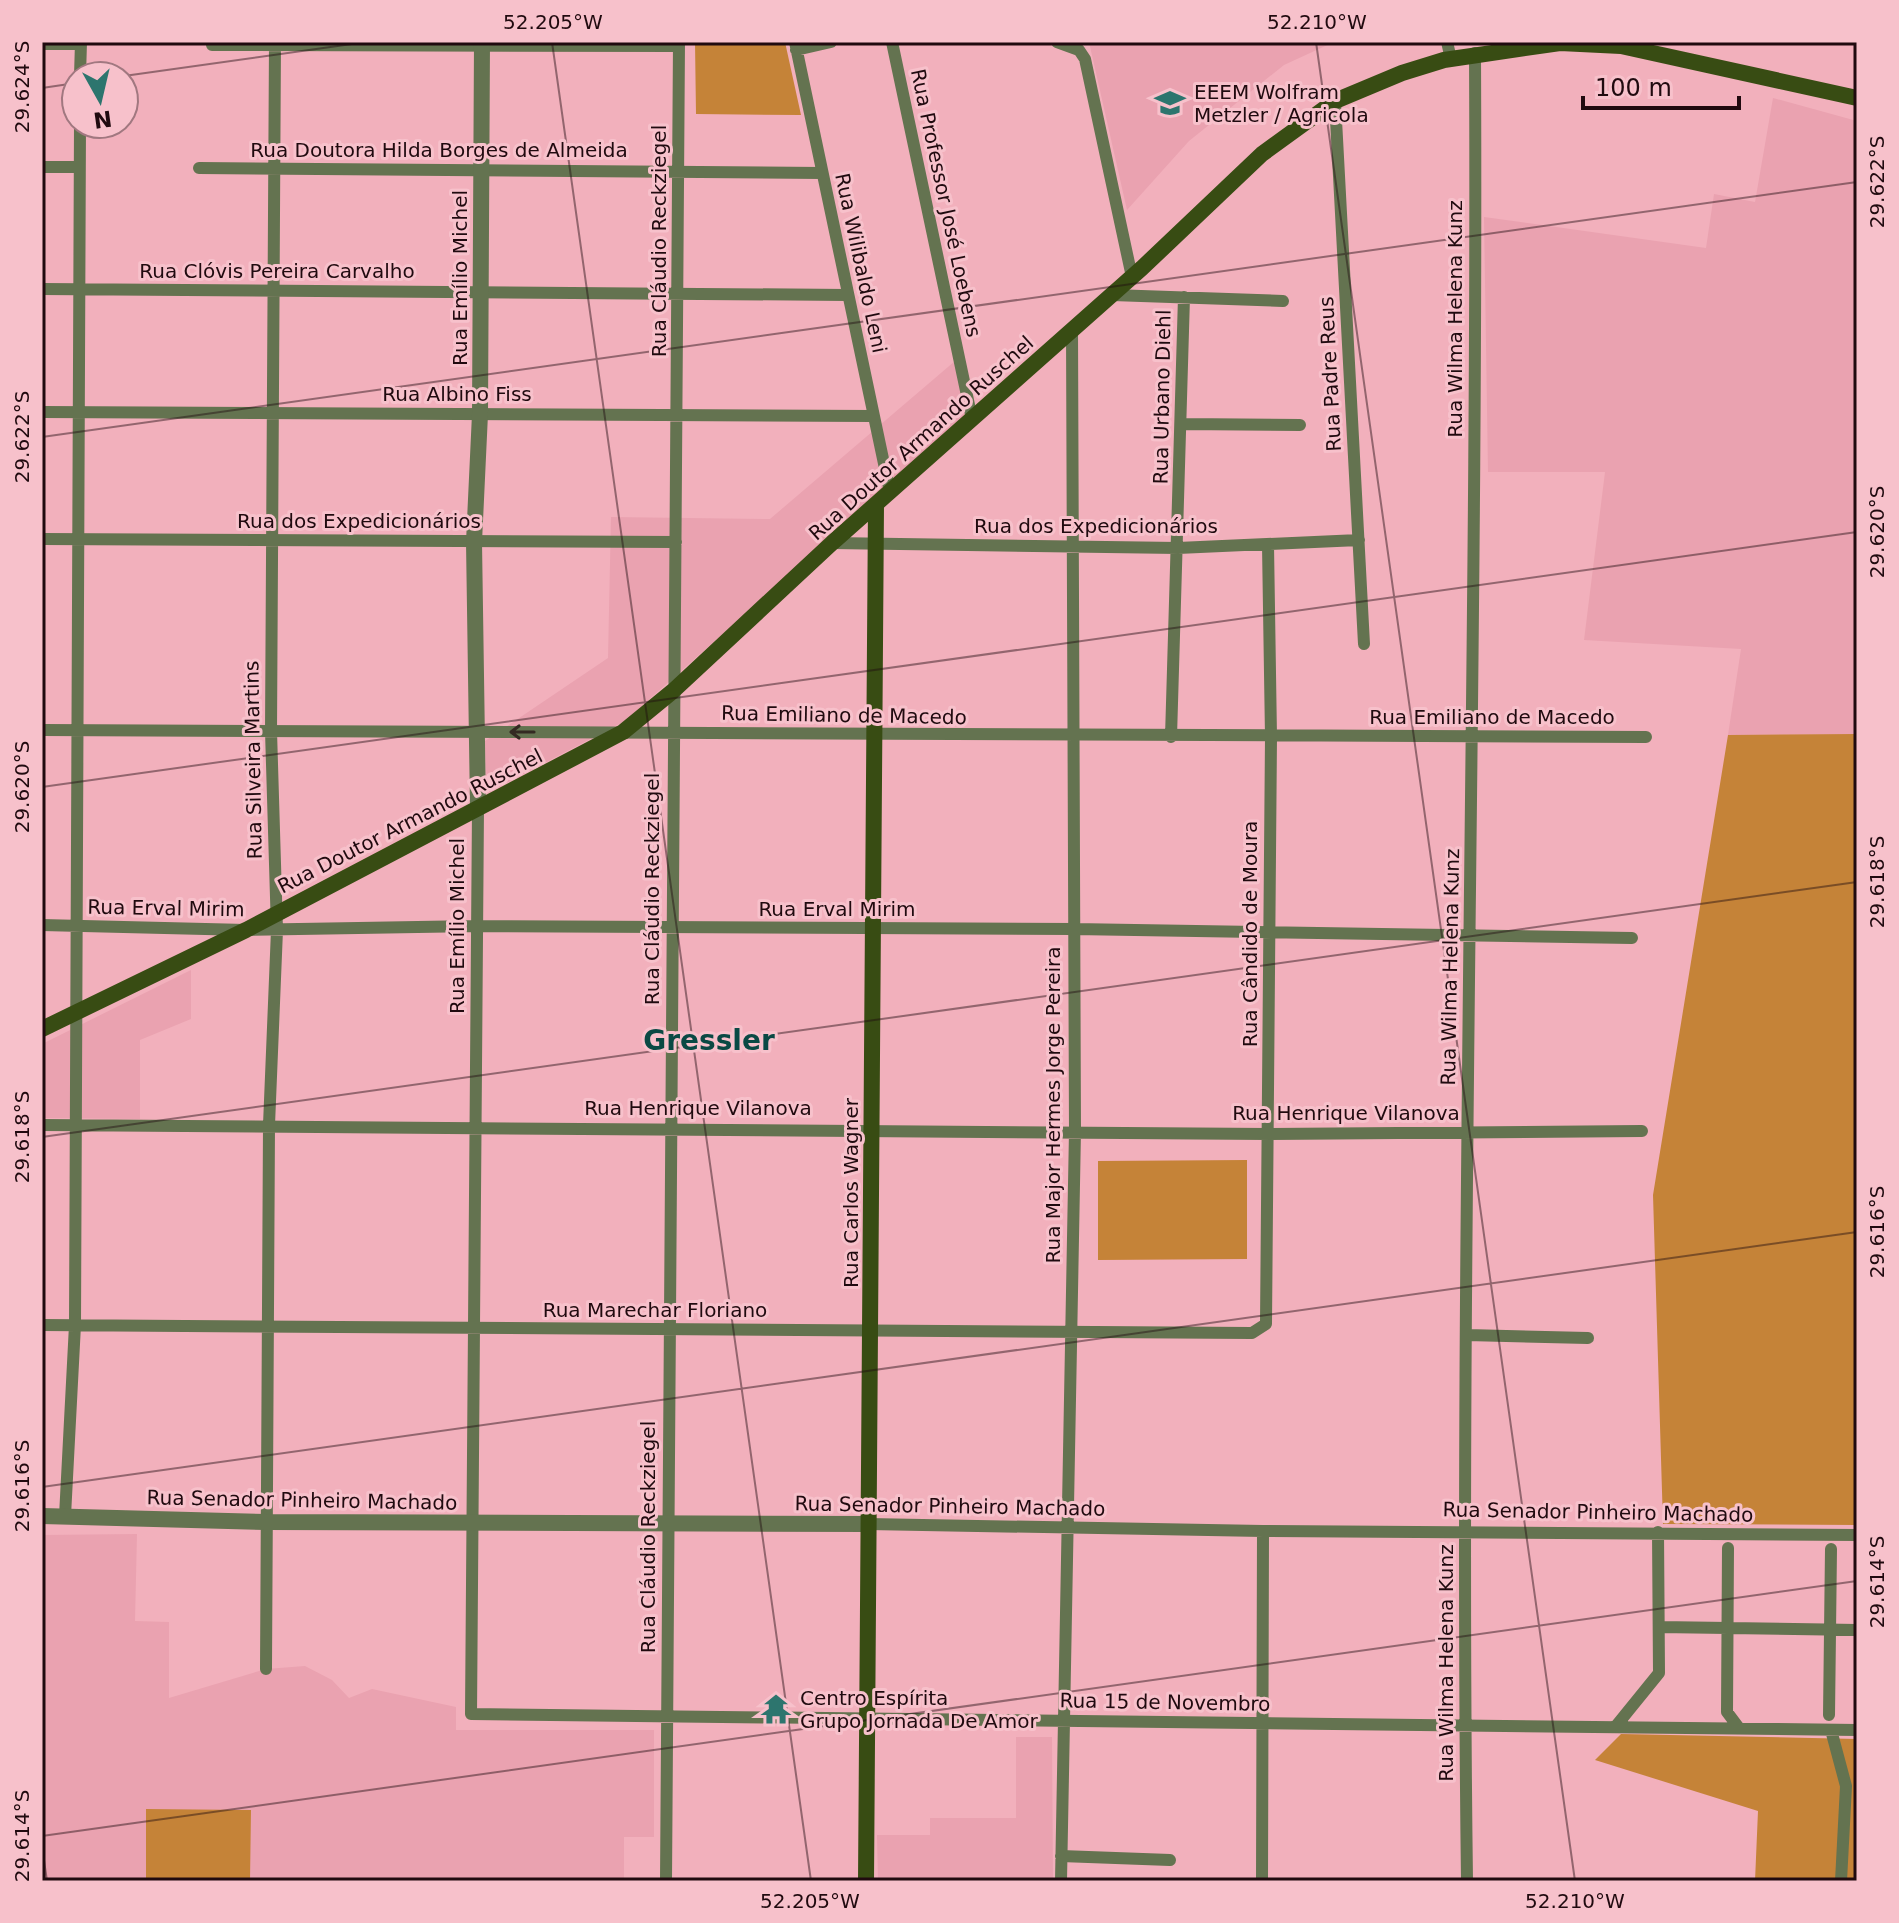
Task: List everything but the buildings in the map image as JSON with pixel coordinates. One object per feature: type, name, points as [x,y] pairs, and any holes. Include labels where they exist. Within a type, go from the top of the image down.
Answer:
[{"type":"main road","name":"Rua Doutor Armando Ruschel","points":[[42,1029],[246,930],[623,732],[673,691],[832,543],[1132,277],[1262,154],[1335,101],[1449,50],[1475,53],[1560,43],[1622,44],[1857,98]]},
{"type":"main road","name":"Rua Carlos Wagner","points":[[866,1881],[876,505]]},
{"type":"street","points":[[795,46],[831,42]]},
{"type":"street","name":"Rua Professor José Loebens","points":[[892,42],[972,419]]},
{"type":"street","points":[[1057,42],[1079,50],[1085,59],[1132,277]]},
{"type":"street","points":[[42,44],[81,43]]},
{"type":"street","name":"Rua Silveira Martins","points":[[266,1669],[269,1125],[277,930],[271,731],[274,44]]},
{"type":"street","name":"Rua Emílio Michel","points":[[471,1714],[478,808],[474,542],[480,414],[482,44]]},
{"type":"street","points":[[212,45],[679,44]]},
{"type":"street","name":"Rua Cláudio Reckziegel","points":[[666,1881],[679,44]]},
{"type":"street","name":"Rua Wilibaldo Leni","points":[[795,46],[890,492]]},
{"type":"street","name":"Rua Wilma Helena Kunz","points":[[1467,1881],[1465,1724],[1475,53]]},
{"type":"street","name":"Rua Padre Reus","points":[[1335,101],[1364,644]]},
{"type":"street","points":[[65,1516],[75,1325],[80,140]]},
{"type":"street","points":[[42,167],[79,167]]},
{"type":"street","name":"Rua Doutora Hilda Borges de Almeida","points":[[199,168],[822,173]]},
{"type":"street","name":"Rua Clóvis Pereira Carvalho","points":[[42,289],[847,295]]},
{"type":"street","points":[[1112,295],[1283,301]]},
{"type":"street","name":"Rua Urbano Diehl","points":[[1171,737],[1184,297]]},
{"type":"street","name":"Rua Major Hermes Jorge Pereira","points":[[1061,1881],[1075,1131],[1072,330]]},
{"type":"street","name":"Rua Albino Fiss","points":[[42,412],[873,416]]},
{"type":"street","points":[[1181,424],[1300,425]]},
{"type":"street","name":"Rua dos Expedicionários","points":[[42,539],[676,542]]},
{"type":"street","name":"Rua dos Expedicionários","points":[[832,543],[1178,548],[1359,540]]},
{"type":"street","name":"Rua Cândido de Moura","points":[[1266,1324],[1271,737],[1268,545]]},
{"type":"street","name":"Rua Emiliano de Macedo","points":[[42,730],[1073,737],[1646,737]]},
{"type":"street","name":"Rua Erval Mirim","points":[[42,925],[246,930],[477,926],[1074,929],[1632,938]]},
{"type":"street","name":"Rua Henrique Vilanova","points":[[42,1125],[1269,1134],[1642,1131]]},
{"type":"street","name":"Rua Marechar Floriano","points":[[42,1325],[267,1329],[870,1329],[1252,1333],[1266,1324]]},
{"type":"street","points":[[1467,1335],[1588,1338]]},
{"type":"street","name":"Rua Senador Pinheiro Machado","points":[[42,1516],[266,1522],[868,1524],[1263,1531],[1857,1535]]},
{"type":"street","points":[[1262,1881],[1263,1531]]},
{"type":"street","points":[[1616,1726],[1659,1673],[1658,1532]]},
{"type":"street","points":[[1728,1548],[1727,1712],[1739,1728]]},
{"type":"street","points":[[1829,1715],[1831,1549]]},
{"type":"street","points":[[1659,1627],[1857,1630]]},
{"type":"street","name":"Rua 15 de Novembro","points":[[471,1714],[867,1715],[1261,1725],[1465,1724],[1857,1730]]},
{"type":"street","points":[[1831,1730],[1846,1786],[1841,1881]]},
{"type":"street","points":[[1061,1856],[1170,1860]]},
{"type":"shaded area","points":[[695,42],[785,42],[801,115],[696,114]]},
{"type":"shaded area","name":"EEEM Wolfram Metzler / Agricola","points":[[1089,42],[1334,42],[1284,65],[1189,141],[1127,210]]},
{"type":"shaded area","points":[[1773,98],[1857,121],[1857,734],[1728,735],[1741,649],[1584,640],[1605,472],[1488,472],[1484,217],[1706,248],[1714,194],[1755,202]]},
{"type":"shaded area","points":[[955,361],[967,416],[625,721],[487,793],[485,741],[608,658],[611,517],[770,519]]},
{"type":"shaded area","points":[[1857,734],[1857,1525],[1663,1524],[1653,1195],[1728,735]]},
{"type":"shaded area","points":[[191,970],[191,1019],[140,1040],[140,1119],[42,1118],[42,1044]]},
{"type":"shaded area","points":[[1247,1160],[1247,1259],[1098,1260],[1098,1161]]},
{"type":"shaded area","points":[[137,1534],[135,1621],[169,1622],[169,1698],[266,1669],[305,1666],[332,1680],[349,1698],[372,1689],[456,1707],[456,1730],[654,1730],[654,1837],[624,1837],[624,1881],[42,1881],[42,1535]]},
{"type":"shaded area","points":[[1621,1734],[1857,1739],[1857,1881],[1755,1881],[1758,1811],[1595,1760]]},
{"type":"shaded area","points":[[1016,1737],[1052,1737],[1053,1881],[878,1881],[877,1835],[930,1835],[930,1818],[1016,1818]]},
{"type":"shaded area","points":[[146,1809],[251,1810],[250,1881],[146,1881]]},
{"type":"place","name":"EEEM Wolfram Metzler / Agricola","points":[[1170,103]]},
{"type":"place","name":"Centro Espírita Grupo Jornada De Amor","points":[[776,1709]]},
{"type":"district","name":"Gressler","points":[[709,1040]]}]
